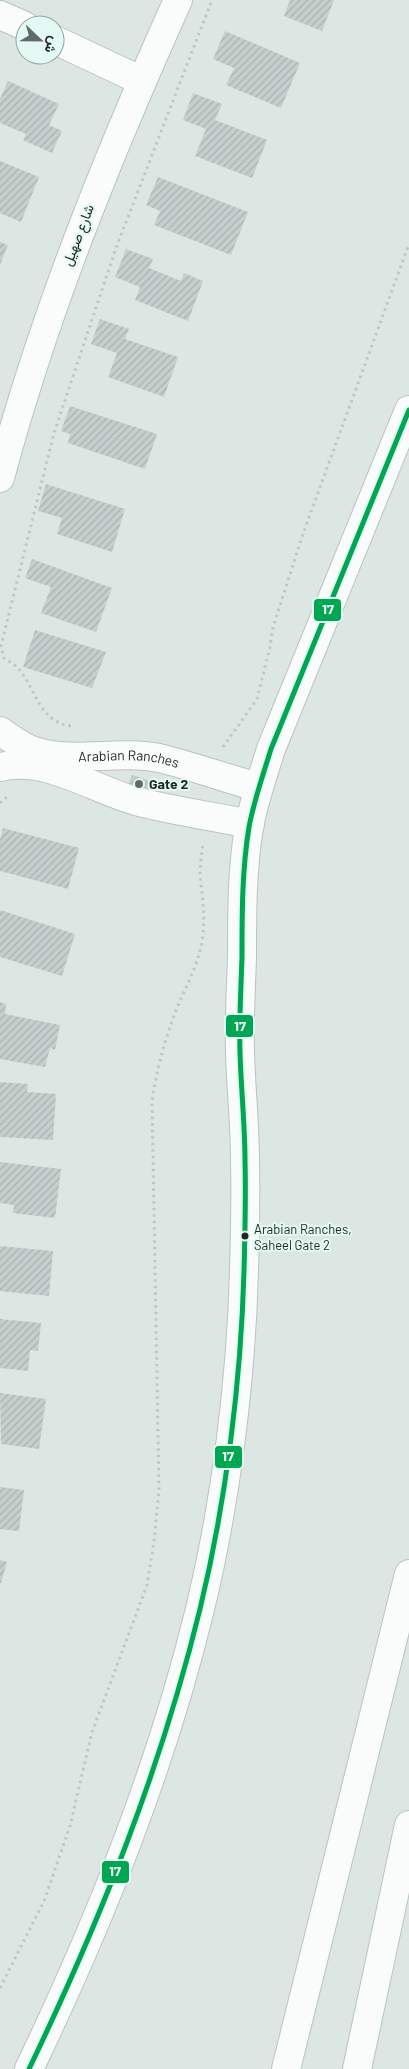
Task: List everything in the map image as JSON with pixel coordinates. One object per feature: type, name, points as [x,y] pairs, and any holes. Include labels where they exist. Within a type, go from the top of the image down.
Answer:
[{"type":"main road","name":"شارع صهيل","points":[[0,478],[49,313],[94,193],[178,0]]},
{"type":"main road","points":[[0,15],[15,22]]},
{"type":"main road","points":[[65,45],[142,81]]},
{"type":"main road","points":[[29,2069],[90,1937],[144,1798],[174,1703],[201,1607],[222,1497],[236,1386],[244,1274],[246,1162],[240,1050],[243,871],[250,824],[258,787],[271,749],[409,410]]},
{"type":"main road","points":[[0,730],[0,749]]},
{"type":"main road","name":"Arabian Ranches","points":[[0,730],[24,746],[72,766],[134,800],[250,824]]},
{"type":"main road","name":"Arabian Ranches","points":[[0,767],[20,765],[72,766],[102,754],[149,757],[258,787]]},
{"type":"main road","points":[[204,814],[211,774]]},
{"type":"main road","points":[[286,2069],[409,1574]]},
{"type":"main road","points":[[357,2069],[409,1825]]},
{"type":"path","points":[[77,726],[68,726],[53,719],[41,708],[16,667],[4,658],[1,646],[7,629],[54,432],[116,248],[212,0]]},
{"type":"path","points":[[222,749],[257,699],[273,627],[304,531],[409,244]]},
{"type":"path","points":[[0,628],[7,629]]},
{"type":"path","points":[[0,1988],[47,1892],[70,1826],[92,1732],[147,1584],[154,1542],[159,1481],[152,1100],[157,1068],[166,1038],[177,1007],[193,976],[202,942],[204,907],[200,872],[204,814]]},
{"type":"building","points":[[290,0],[334,0],[322,31],[284,16]]},
{"type":"building","points":[[225,31],[300,63],[281,108],[226,85],[234,68],[213,59]]},
{"type":"building","points":[[8,81],[59,104],[49,125],[62,131],[52,153],[23,140],[26,134],[0,123],[0,99]]},
{"type":"building","points":[[193,93],[222,104],[215,120],[267,140],[252,178],[195,156],[206,129],[183,120]]},
{"type":"building","points":[[0,161],[39,177],[21,222],[0,213]]},
{"type":"building","points":[[158,177],[248,212],[231,255],[154,225],[160,211],[146,205]]},
{"type":"building","points":[[0,242],[8,245],[0,265]]},
{"type":"building","points":[[126,249],[153,259],[149,268],[181,281],[184,273],[203,281],[188,321],[135,300],[140,287],[115,277]]},
{"type":"building","points":[[100,319],[129,329],[125,339],[178,357],[164,397],[108,377],[117,353],[91,344]]},
{"type":"building","points":[[70,406],[157,434],[145,469],[68,443],[70,434],[61,431]]},
{"type":"building","points":[[46,484],[125,509],[112,552],[57,534],[62,518],[38,511]]},
{"type":"building","points":[[32,559],[112,588],[96,632],[41,613],[51,587],[25,578]]},
{"type":"building","points":[[35,630],[106,652],[92,688],[23,667]]},
{"type":"building","name":"Gate 2","points":[[132,775],[150,781],[146,794],[127,787]]},
{"type":"building","points":[[3,828],[79,848],[68,889],[0,871],[0,840]]},
{"type":"building","points":[[0,910],[75,934],[62,976],[0,957]]},
{"type":"building","points":[[0,1002],[6,1004],[5,1014],[60,1025],[55,1050],[50,1048],[45,1067],[0,1059]]},
{"type":"building","points":[[0,1082],[28,1084],[27,1092],[56,1094],[53,1140],[0,1137]]},
{"type":"building","points":[[0,1162],[61,1169],[55,1218],[13,1213],[14,1205],[0,1203]]},
{"type":"building","points":[[0,1246],[53,1251],[49,1296],[0,1291]]},
{"type":"building","points":[[0,1319],[41,1323],[38,1351],[30,1350],[28,1371],[0,1368]]},
{"type":"building","points":[[0,1393],[46,1399],[39,1449],[1,1444]]},
{"type":"building","points":[[0,1487],[24,1490],[19,1531],[0,1529]]},
{"type":"building","points":[[0,1560],[7,1562],[1,1583],[0,1583]]},
{"type":"transit line","name":"17","points":[[29,2069],[80,1957],[126,1844],[167,1728],[200,1609],[225,1484],[240,1355],[245,1230],[240,1029],[243,892],[249,827],[271,749],[409,410]]},
{"type":"place","name":"Gate 2","points":[[139,784]]},
{"type":"place","name":"Arabian Ranches, Saheel Gate 2","points":[[245,1236]]}]
